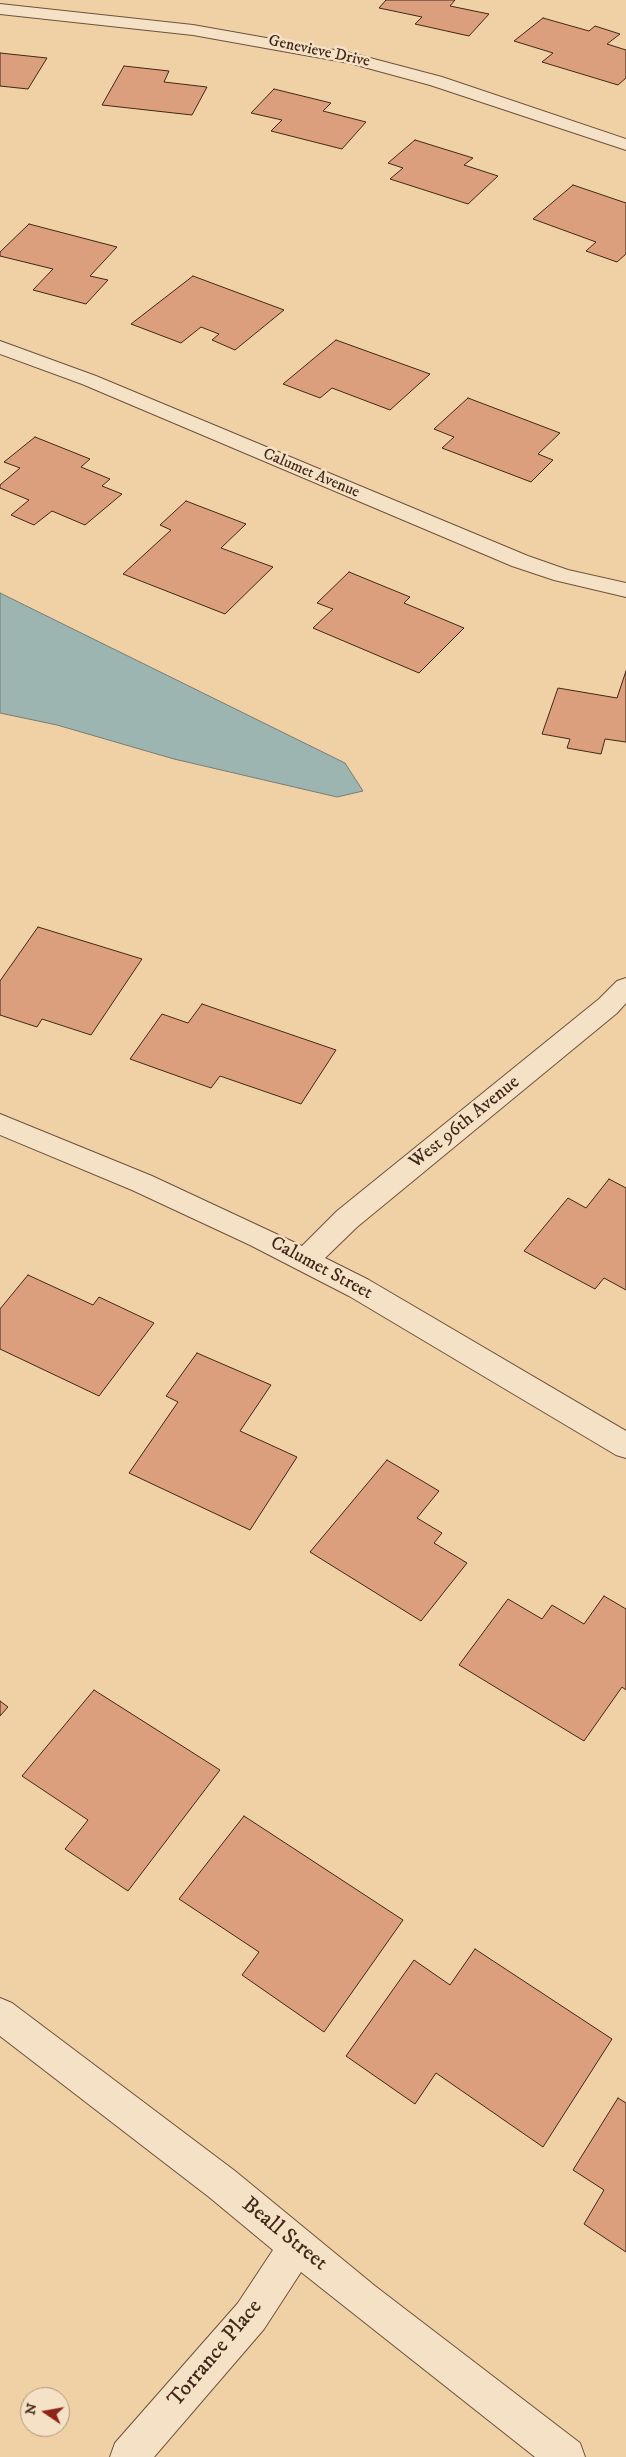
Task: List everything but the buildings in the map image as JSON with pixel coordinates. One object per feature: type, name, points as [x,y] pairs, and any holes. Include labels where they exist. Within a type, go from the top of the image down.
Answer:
[{"type":"street","name":"Genevieve Drive","points":[[0,9],[202,31],[351,58],[436,80],[626,145]]},
{"type":"street","name":"Calumet Avenue","points":[[0,347],[88,380],[520,561],[562,576],[626,590]]},
{"type":"street","name":"West 96th Avenue","points":[[306,1260],[347,1219],[608,1006],[626,987]]},
{"type":"street","name":"Calumet Street","points":[[0,1124],[142,1183],[306,1260],[359,1288],[626,1446]]},
{"type":"street","name":"Beall Street","points":[[0,2015],[222,2184],[297,2246],[566,2457]]},
{"type":"street","name":"Torrance Place","points":[[129,2457],[250,2316],[297,2246]]},
{"type":"water","points":[[0,593],[345,763],[363,791],[337,797],[174,759],[57,725],[0,713]]}]
